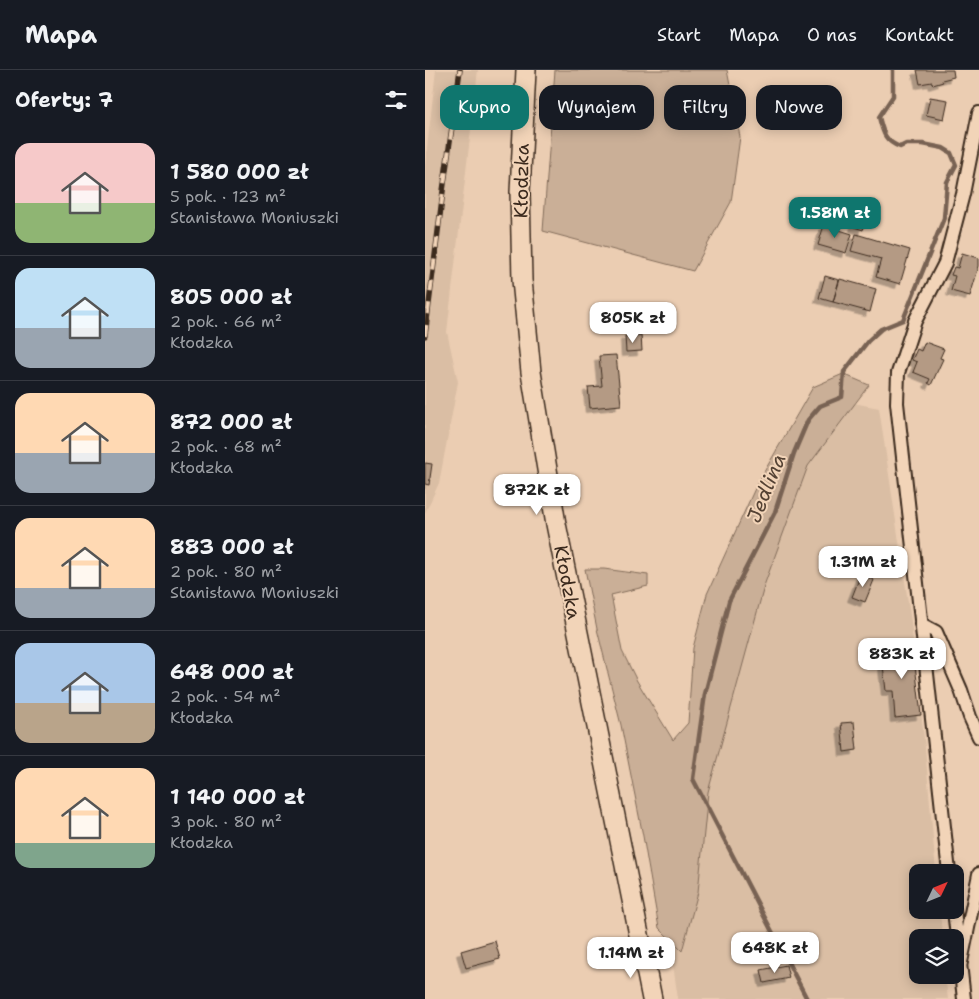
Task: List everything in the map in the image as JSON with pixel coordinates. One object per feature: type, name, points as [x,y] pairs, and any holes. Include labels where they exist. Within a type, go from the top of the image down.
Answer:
[{"type":"main road","name":"Kłodzka","points":[[526,70],[520,192],[522,280],[531,372],[556,524],[642,953],[653,999]]},
{"type":"street","points":[[948,864],[897,403],[898,373],[915,321],[945,264],[963,194],[979,113]]},
{"type":"street","points":[[921,624],[936,632],[979,737]]},
{"type":"street","points":[[964,947],[979,874]]},
{"type":"street","points":[[962,984],[964,999]]},
{"type":"shaded area","points":[[436,70],[478,70],[476,85],[440,85],[440,130],[471,130],[447,332],[458,382],[439,483],[425,513],[425,166]]},
{"type":"shaded area","points":[[555,70],[727,70],[730,85],[664,85],[664,130],[739,130],[740,137],[731,202],[693,271],[543,231],[551,130],[654,130],[654,85],[554,85]]},
{"type":"shaded area","points":[[843,374],[869,385],[808,466],[765,583],[708,792],[698,892],[682,951],[659,928],[621,725],[597,629],[585,569],[604,569],[648,575],[648,586],[611,595],[622,651],[637,681],[673,740],[688,723],[693,648],[707,594],[757,484],[813,387]]},
{"type":"shaded area","points":[[848,402],[879,408],[911,622],[935,864],[909,864],[909,919],[941,919],[941,929],[909,929],[909,984],[946,984],[948,999],[678,999],[673,965],[737,631],[826,418]]},
{"type":"building","points":[[917,70],[953,70],[954,77],[933,85],[932,82],[920,84]]},
{"type":"building","points":[[930,97],[948,100],[944,119],[926,115]]},
{"type":"building","points":[[858,213],[867,215],[863,230],[854,227]]},
{"type":"building","points":[[824,225],[852,234],[846,253],[818,245]]},
{"type":"building","points":[[856,234],[910,250],[900,284],[876,277],[881,259],[851,251]]},
{"type":"building","points":[[962,253],[979,258],[979,266],[970,296],[951,291],[955,276],[951,275],[954,267],[958,268]]},
{"type":"building","points":[[825,276],[839,280],[833,302],[819,298]]},
{"type":"building","points":[[840,279],[876,289],[870,312],[833,302]]},
{"type":"building","points":[[641,335],[642,351],[626,352],[625,336]]},
{"type":"building","points":[[925,342],[944,349],[940,358],[943,359],[931,385],[928,383],[930,379],[913,372],[917,362],[912,360],[917,349],[921,351]]},
{"type":"building","points":[[616,355],[621,405],[590,408],[588,387],[602,386],[599,356]]},
{"type":"building","points":[[425,463],[432,464],[429,485],[425,484]]},
{"type":"building","points":[[861,574],[874,580],[865,602],[852,597]]},
{"type":"building","points":[[908,644],[913,648],[921,715],[895,718],[893,691],[886,691],[881,648]]},
{"type":"building","points":[[854,722],[857,750],[844,752],[841,723]]},
{"type":"building","points":[[495,941],[500,959],[466,968],[461,951]]},
{"type":"building","points":[[786,965],[789,978],[764,983],[761,970]]},
{"type":"waterway","name":"Jedlina","points":[[807,999],[693,779],[705,694],[729,601],[775,512],[794,453],[808,420],[820,406],[842,397],[844,372],[868,341],[881,329],[903,320],[944,218],[947,182],[956,165],[951,153],[943,148],[923,144],[906,144],[900,147],[887,139],[883,132],[879,117],[893,96],[893,70]]},
{"type":"railway","points":[[425,336],[460,70]]}]
